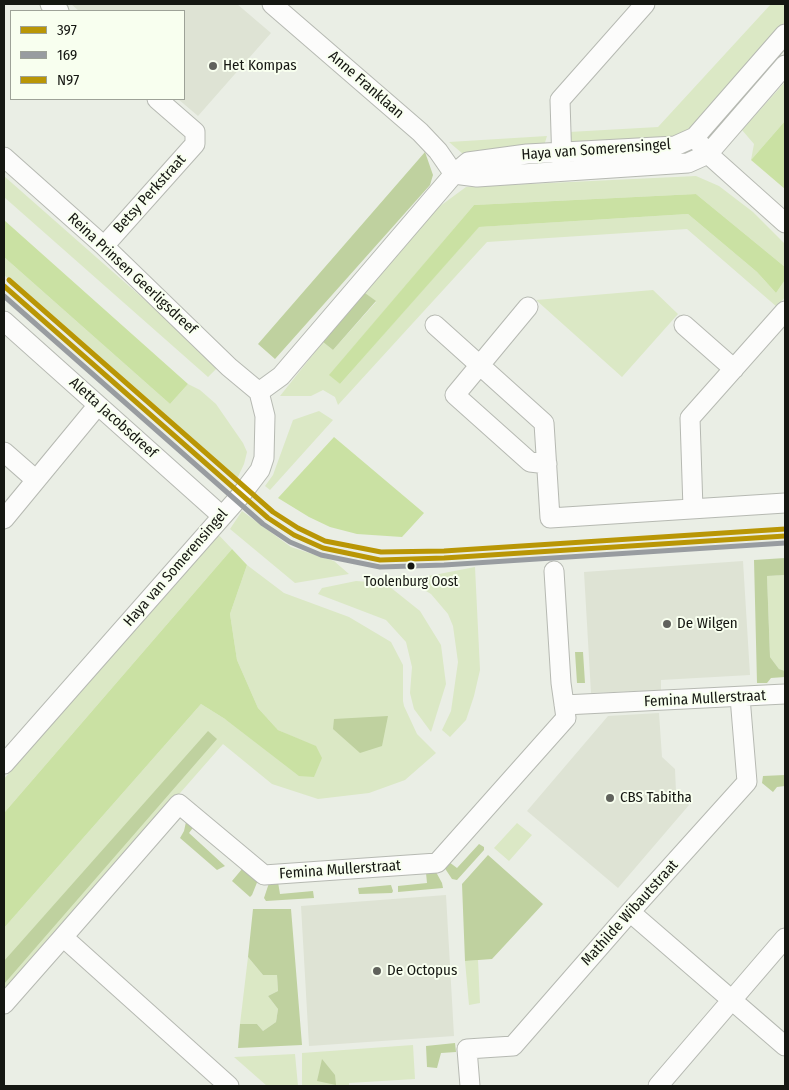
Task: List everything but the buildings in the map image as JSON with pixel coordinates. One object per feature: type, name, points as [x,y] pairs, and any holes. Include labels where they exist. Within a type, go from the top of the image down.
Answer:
[{"type":"street","name":"Anne Franklaan","points":[[272,4],[420,132],[438,151],[454,174]]},
{"type":"street","points":[[562,172],[560,100],[645,4]]},
{"type":"street","name":"Haya van Somerensingel","points":[[4,764],[241,495],[260,470],[264,458],[265,416],[260,392],[281,376],[454,174],[468,162],[527,154],[675,146],[695,137],[785,34]]},
{"type":"street","name":"Haya van Somerensingel","points":[[454,174],[477,177],[688,163],[708,154],[785,65]]},
{"type":"street","name":"Betsy Perkstraat","points":[[104,246],[195,144],[195,132],[158,100]]},
{"type":"street","points":[[695,137],[708,154],[785,222]]},
{"type":"street","name":"Reina Prinsen Geerligsdreef","points":[[4,157],[104,246],[229,367],[260,392]]},
{"type":"street","points":[[528,307],[455,395],[530,462],[547,464]]},
{"type":"street","points":[[693,509],[690,418],[785,311]]},
{"type":"street","name":"Aletta Jacobsdreef","points":[[4,321],[222,516]]},
{"type":"street","points":[[435,325],[544,423],[550,518],[785,503]]},
{"type":"street","points":[[684,325],[734,368]]},
{"type":"street","points":[[4,519],[98,405]]},
{"type":"street","points":[[4,452],[36,480]]},
{"type":"street","name":"Femina Mullerstraat","points":[[4,1004],[179,804],[264,875],[437,863],[566,718],[554,571]]},
{"type":"street","name":"Femina Mullerstraat","points":[[564,705],[785,694]]},
{"type":"street","name":"Mathilde Wibautstraat","points":[[470,1086],[467,1049],[513,1046],[747,782],[740,697]]},
{"type":"street","points":[[630,912],[785,1046]]},
{"type":"street","points":[[63,937],[229,1086]]},
{"type":"street","points":[[658,1086],[785,938]]},
{"type":"shaded area","name":"Het Kompas","points":[[71,4],[237,4],[271,33],[198,116],[179,100],[185,100],[185,10],[78,10]]},
{"type":"shaded area","points":[[771,4],[785,4],[785,22],[693,127],[673,137],[573,146],[569,132],[658,127]]},
{"type":"shaded area","points":[[785,82],[785,121],[751,160],[754,144],[742,130]]},
{"type":"shaded area","points":[[785,121],[785,189],[751,160]]},
{"type":"shaded area","points":[[547,136],[543,149],[463,154],[449,142]]},
{"type":"shaded area","points":[[425,152],[433,175],[430,185],[275,359],[258,344]]},
{"type":"shaded area","points":[[4,176],[219,366],[208,377],[4,197]]},
{"type":"shaded area","points":[[696,176],[719,186],[753,212],[785,244],[785,267],[696,194],[474,205],[330,375],[340,384],[478,227],[688,214],[757,272],[776,293],[785,280],[785,297],[777,307],[687,229],[487,242],[338,405],[335,397],[323,390],[311,396],[280,396],[323,342],[333,350],[376,302],[365,293],[432,212],[466,187]]},
{"type":"shaded area","points":[[696,194],[785,267],[785,280],[776,293],[757,272],[688,214],[479,227],[340,384],[329,375],[474,205]]},
{"type":"shaded area","points":[[4,220],[188,384],[170,404],[4,257]]},
{"type":"shaded area","points":[[4,257],[170,404],[188,384],[200,390],[216,404],[243,443],[247,452],[237,479],[4,275]]},
{"type":"shaded area","points":[[653,290],[678,314],[622,377],[536,300]]},
{"type":"shaded area","points":[[365,293],[376,301],[333,350],[323,342]]},
{"type":"shaded area","points":[[319,411],[333,420],[270,490],[265,486],[273,475],[293,420]]},
{"type":"shaded area","points":[[334,437],[424,513],[402,537],[357,534],[330,527],[278,498]]},
{"type":"shaded area","points":[[242,511],[291,547],[334,561],[349,574],[295,583],[230,529]]},
{"type":"shaded area","points":[[214,530],[232,549],[4,813],[4,779]]},
{"type":"shaded area","points":[[232,549],[247,565],[230,614],[237,660],[258,708],[278,730],[316,746],[322,758],[314,777],[299,776],[225,719],[201,704],[4,928],[4,813]]},
{"type":"shaded area","points":[[785,558],[785,575],[767,576],[770,657],[779,669],[785,671],[785,677],[771,678],[767,683],[757,683],[754,560]]},
{"type":"shaded area","name":"De Wilgen","points":[[743,561],[750,675],[661,680],[661,690],[591,693],[584,572]]},
{"type":"shaded area","points":[[247,565],[284,593],[349,617],[391,642],[403,665],[404,706],[417,734],[436,753],[405,780],[369,793],[318,799],[272,784],[223,744],[4,994],[4,928],[201,704],[225,719],[316,747],[278,730],[258,708],[237,660],[230,614]]},
{"type":"shaded area","points":[[475,567],[480,670],[466,720],[450,737],[442,730],[451,711],[458,662],[453,626],[448,614],[431,594],[421,588],[407,586],[403,581]]},
{"type":"shaded area","points":[[785,575],[785,671],[779,669],[770,657],[767,576]]},
{"type":"shaded area","points":[[356,581],[385,583],[420,611],[441,645],[446,684],[431,732],[414,709],[410,693],[412,667],[406,642],[386,620],[318,594],[322,588]]},
{"type":"shaded area","points":[[575,652],[583,652],[585,683],[577,683]]},
{"type":"shaded area","name":"CBS Tabitha","points":[[659,713],[662,757],[675,769],[676,792],[689,805],[618,888],[527,811],[608,716]]},
{"type":"shaded area","points":[[388,716],[382,746],[360,753],[333,729],[334,719]]},
{"type":"shaded area","points":[[208,731],[217,739],[4,984],[4,961]]},
{"type":"shaded area","points":[[785,775],[785,786],[777,787],[773,792],[762,783],[763,776]]},
{"type":"shaded area","points":[[186,822],[195,825],[189,833],[225,866],[217,870],[180,838]]},
{"type":"shaded area","points":[[517,823],[532,835],[509,861],[494,848]]},
{"type":"shaded area","points":[[479,844],[484,847],[484,850],[457,880],[452,879],[444,867],[449,862],[457,868]]},
{"type":"shaded area","points":[[488,855],[543,904],[492,959],[465,961],[462,884]]},
{"type":"shaded area","points":[[242,869],[258,880],[250,897],[232,881]]},
{"type":"shaded area","points":[[436,872],[443,888],[398,892],[398,886],[427,883],[426,873]]},
{"type":"shaded area","points":[[278,882],[280,894],[313,891],[314,898],[266,901],[264,898],[269,883]]},
{"type":"shaded area","points":[[391,885],[392,893],[359,894],[358,888]]},
{"type":"shaded area","name":"De Octopus","points":[[446,895],[454,1036],[309,1046],[301,906]]},
{"type":"shaded area","points":[[253,909],[291,909],[302,1045],[238,1048],[240,1024],[257,1024],[263,1031],[276,1022],[278,1009],[268,996],[278,991],[277,975],[263,975],[248,957]]},
{"type":"shaded area","points":[[248,957],[263,975],[277,975],[278,991],[268,996],[278,1009],[276,1022],[263,1031],[257,1024],[240,1024]]},
{"type":"shaded area","points":[[478,960],[480,1003],[469,1005],[465,961]]},
{"type":"shaded area","points":[[455,1043],[456,1052],[441,1053],[437,1068],[427,1067],[426,1046]]},
{"type":"shaded area","points":[[413,1045],[415,1079],[349,1083],[349,1086],[302,1086],[302,1053]]},
{"type":"shaded area","points":[[295,1054],[298,1086],[267,1086],[234,1057]]},
{"type":"shaded area","points":[[322,1059],[335,1075],[336,1085],[317,1081]]},
{"type":"transit line","name":"N97","points":[[9,280],[273,512],[298,528],[325,541],[381,552],[444,551],[785,529]]},
{"type":"transit line","name":"397","points":[[4,286],[268,518],[294,535],[323,548],[380,560],[444,558],[785,536]]},
{"type":"transit line","name":"169","points":[[4,296],[263,524],[290,542],[321,555],[380,567],[444,565],[785,543]]},
{"type":"place","name":"Het Kompas","points":[[213,66]]},
{"type":"place","name":"Toolenburg Oost","points":[[411,566]]},
{"type":"place","name":"De Wilgen","points":[[667,624]]},
{"type":"place","name":"CBS Tabitha","points":[[610,798]]},
{"type":"place","name":"De Octopus","points":[[377,971]]}]
